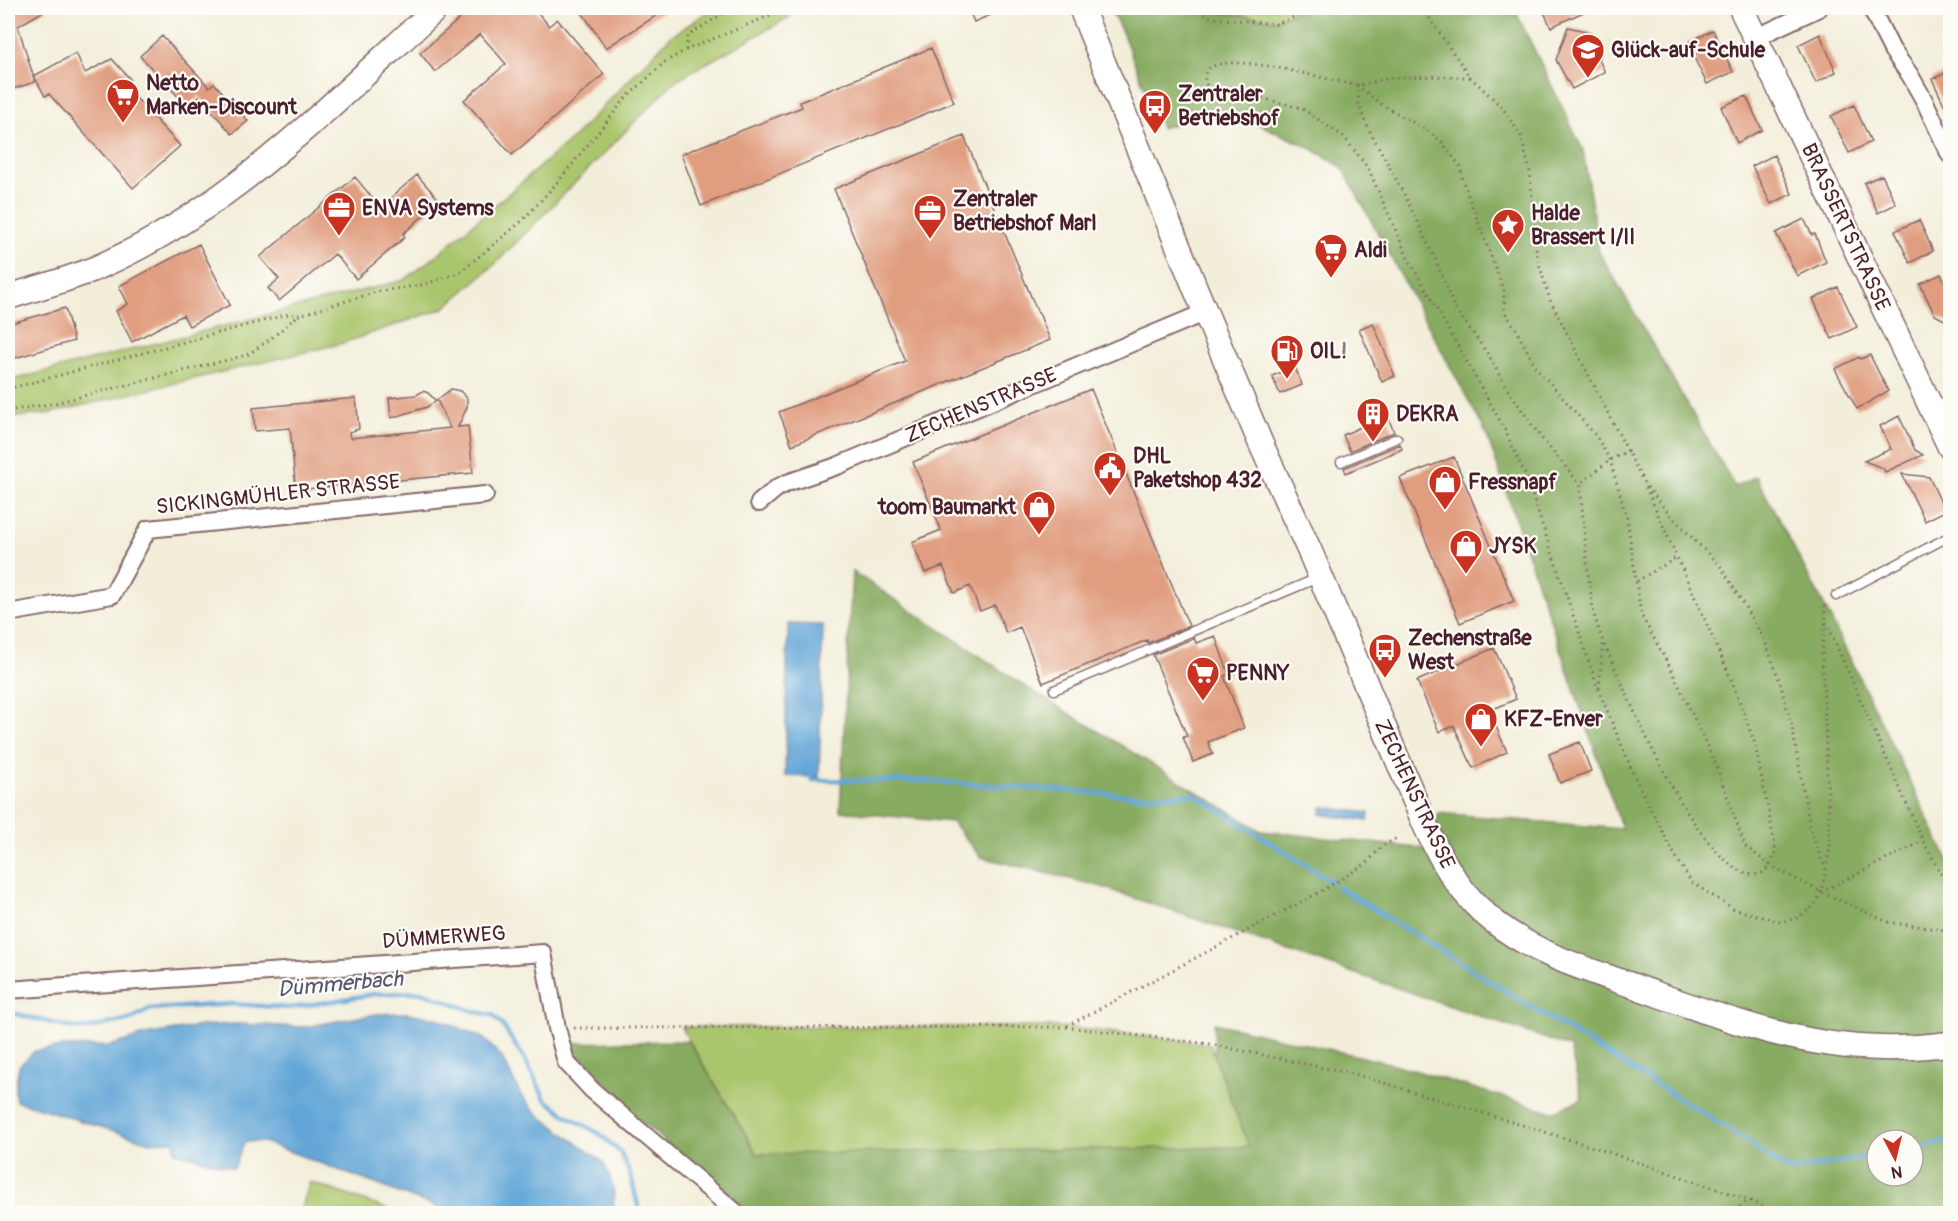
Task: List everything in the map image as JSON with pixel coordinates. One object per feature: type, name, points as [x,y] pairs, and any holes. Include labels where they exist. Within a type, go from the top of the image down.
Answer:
[{"type":"street","points":[[8,297],[100,266],[166,233],[201,211],[235,187],[296,136],[437,8]]},
{"type":"street","name":"ZECHENSTRASSE","points":[[1081,8],[1262,444],[1437,850],[1457,882],[1491,919],[1521,940],[1551,956],[1733,1021],[1809,1041],[1854,1047],[1904,1048],[1950,1044]]},
{"type":"street","name":"BRASSERTSTRASSE","points":[[1741,8],[1950,447]]},
{"type":"street","points":[[1755,38],[1819,8]]},
{"type":"street","points":[[1871,8],[1892,50],[1910,75],[1925,102],[1950,155]]},
{"type":"street","name":"ZECHENSTRASSE","points":[[759,503],[777,488],[788,483],[837,466],[1206,312]]},
{"type":"street","name":"SICKINGMÜHLER STRASSE","points":[[8,613],[112,595],[148,529],[485,495]]},
{"type":"street","name":"DÜMMERWEG","points":[[8,990],[543,953],[566,1062],[592,1090],[738,1214]]},
{"type":"lane","points":[[1341,462],[1397,438]]},
{"type":"lane","points":[[1836,596],[1950,537]]},
{"type":"lane","points":[[1054,690],[1320,577]]},
{"type":"path","points":[[687,50],[688,36],[731,8]]},
{"type":"path","points":[[8,389],[289,314],[299,315],[380,291],[422,285],[459,273],[522,221],[556,184],[632,91],[665,62],[687,50],[786,8]]},
{"type":"path","points":[[1187,8],[1213,18],[1276,24],[1317,8]]},
{"type":"path","points":[[1357,85],[1359,104],[1365,122],[1403,192],[1454,308],[1488,354],[1506,387],[1539,435],[1580,484],[1594,615],[1603,642],[1646,739],[1683,805],[1704,836],[1736,869],[1753,875],[1765,872],[1771,866],[1776,850],[1755,744],[1732,681],[1644,483],[1550,300],[1537,257],[1530,172],[1521,136],[1502,107],[1470,77],[1422,8]]},
{"type":"path","points":[[1836,596],[1824,605],[1826,620],[1822,650],[1830,848],[1821,892],[1814,906],[1797,918],[1781,922],[1734,909],[1690,882],[1636,780],[1599,691],[1525,474],[1504,428],[1408,258],[1368,168],[1344,137],[1301,108],[1250,95],[1215,92],[1207,86],[1206,70],[1209,67],[1227,63],[1246,63],[1296,70],[1357,85],[1382,104],[1428,131],[1442,142],[1460,166],[1464,184],[1504,291],[1504,311],[1535,366],[1596,436],[1610,460],[1627,518],[1641,615],[1672,671],[1715,763],[1745,846],[1771,866],[1821,892],[1888,922],[1950,931]]},
{"type":"path","points":[[1357,85],[1388,79],[1430,76],[1470,77]]},
{"type":"path","points":[[8,411],[56,403],[247,355],[299,315]]},
{"type":"path","points":[[1580,484],[1610,460],[1628,451]]},
{"type":"path","points":[[1644,483],[1673,518],[1722,568],[1764,639],[1780,682],[1792,727],[1811,833],[1826,870]]},
{"type":"path","points":[[1637,581],[1676,558]]},
{"type":"path","points":[[1826,620],[1923,841],[1950,890]]},
{"type":"path","points":[[1599,691],[1603,642]]},
{"type":"path","points":[[1065,1027],[1320,892],[1366,863],[1382,846],[1399,837]]},
{"type":"path","points":[[1821,892],[1923,841]]},
{"type":"path","points":[[557,1028],[1065,1027],[1210,1044],[1358,1075],[1581,1143],[1749,1200],[1776,1214]]},
{"type":"path","points":[[1730,1214],[1749,1200]]},
{"type":"green space","points":[[714,8],[798,8],[788,18],[676,80],[494,265],[444,308],[343,343],[51,413],[8,418],[8,381],[404,280],[431,260],[573,138],[670,37]]},
{"type":"green space","points":[[1110,8],[1204,8],[1209,11],[1275,20],[1304,8],[1514,8],[1583,150],[1599,252],[1735,487],[1756,476],[1824,605],[1950,864],[1950,1213],[749,1213],[575,1064],[568,1043],[689,1041],[757,1154],[1249,1147],[1215,1058],[1214,1023],[1393,1064],[1553,1112],[1582,1099],[1570,1047],[1099,886],[981,857],[952,822],[840,811],[852,571],[1034,692],[1261,831],[1436,850],[1438,813],[1622,829],[1486,433],[1342,167],[1309,147],[1236,114],[1195,118],[1161,128]]},
{"type":"green space","points":[[1204,8],[1304,8],[1275,20],[1209,11]]},
{"type":"green space","points":[[681,1027],[1065,1027],[1210,1044],[1249,1147],[757,1155]]},
{"type":"green space","points":[[310,1182],[398,1213],[300,1213]]},
{"type":"water","points":[[788,624],[823,625],[819,777],[785,776]]},
{"type":"water","points":[[1322,807],[1369,813],[1368,821],[1321,814]]},
{"type":"water","points":[[406,1013],[436,1018],[483,1038],[501,1056],[522,1097],[540,1116],[603,1162],[614,1194],[613,1213],[452,1213],[267,1143],[255,1141],[244,1143],[234,1168],[175,1152],[174,1141],[150,1142],[16,1101],[15,1090],[19,1066],[35,1051],[63,1047],[110,1046],[145,1035],[201,1026],[236,1024],[305,1027],[376,1014]]},
{"type":"building","points":[[8,8],[49,8],[18,26],[35,82],[13,89],[8,71]]},
{"type":"building","points":[[472,8],[534,8],[549,26],[557,19],[604,74],[512,155],[464,100],[506,64],[480,34],[435,72],[420,53]]},
{"type":"building","points":[[579,8],[668,8],[606,48]]},
{"type":"building","points":[[968,8],[1007,8],[974,22]]},
{"type":"building","points":[[1542,8],[1592,8],[1551,27]]},
{"type":"building","points":[[1568,27],[1590,32],[1601,54],[1599,60],[1605,72],[1572,89],[1556,60]]},
{"type":"building","points":[[1713,30],[1733,72],[1707,84],[1687,43]]},
{"type":"building","points":[[1820,34],[1836,72],[1816,83],[1798,45]]},
{"type":"building","points":[[162,36],[209,87],[214,83],[248,121],[232,134],[199,96],[188,107],[140,56]]},
{"type":"building","points":[[931,48],[954,102],[701,206],[681,154],[802,107],[800,102]]},
{"type":"building","name":"Netto Marken-Discount","points":[[76,53],[85,73],[112,59],[130,79],[124,85],[180,146],[133,188],[49,94],[45,96],[34,76]]},
{"type":"building","points":[[1950,71],[1950,117],[1932,79]]},
{"type":"building","points":[[1746,96],[1762,130],[1737,143],[1721,107]]},
{"type":"building","points":[[1854,105],[1871,142],[1849,153],[1831,116]]},
{"type":"building","points":[[964,136],[1050,340],[792,445],[779,412],[905,361],[834,189]]},
{"type":"building","points":[[1774,155],[1792,194],[1771,204],[1752,166]]},
{"type":"building","points":[[417,175],[440,201],[403,234],[405,237],[356,279],[335,254],[279,301],[268,288],[279,279],[260,257],[355,177],[380,207]]},
{"type":"building","points":[[1882,175],[1896,204],[1878,213],[1864,183]]},
{"type":"building","points":[[1804,219],[1812,235],[1815,234],[1826,262],[1797,276],[1776,233]]},
{"type":"building","points":[[1919,220],[1933,251],[1910,263],[1895,231]]},
{"type":"building","points":[[199,244],[230,305],[189,326],[183,315],[132,342],[116,311],[128,304],[119,286]]},
{"type":"building","points":[[1941,274],[1950,293],[1950,323],[1935,315],[1920,284]]},
{"type":"building","points":[[1838,287],[1857,327],[1832,339],[1813,299]]},
{"type":"building","points":[[65,308],[74,341],[8,360],[8,324]]},
{"type":"building","points":[[1373,323],[1395,376],[1382,382],[1359,329]]},
{"type":"building","points":[[1870,355],[1888,391],[1857,409],[1835,369],[1859,357],[1860,359]]},
{"type":"building","name":"OIL!","points":[[1295,367],[1302,385],[1280,394],[1272,376]]},
{"type":"building","points":[[451,389],[460,391],[467,398],[467,407],[458,427],[468,426],[473,473],[296,490],[290,428],[255,431],[253,408],[356,398],[359,429],[349,432],[350,438],[450,428],[437,400]]},
{"type":"building","name":"toom Baumarkt","points":[[1091,389],[1189,626],[1148,643],[1147,640],[1043,683],[1020,627],[1006,633],[995,605],[980,611],[970,586],[954,593],[943,566],[925,573],[912,542],[941,530],[913,462]]},
{"type":"building","points":[[423,391],[436,401],[427,407],[391,418],[389,398],[416,395]]},
{"type":"building","points":[[1387,415],[1394,432],[1350,451],[1343,435]]},
{"type":"building","points":[[1899,416],[1915,450],[1923,455],[1885,472],[1883,468],[1864,461],[1891,449],[1880,426]]},
{"type":"building","points":[[1400,444],[1402,449],[1346,473],[1344,468]]},
{"type":"building","points":[[1454,457],[1514,601],[1460,623],[1400,478]]},
{"type":"building","points":[[1902,474],[1929,477],[1945,511],[1925,521]]},
{"type":"building","name":"PENNY","points":[[1215,636],[1229,674],[1224,676],[1244,728],[1208,742],[1213,754],[1193,762],[1183,737],[1187,736],[1153,655],[1194,638],[1196,643]]},
{"type":"building","points":[[1494,648],[1516,699],[1489,711],[1507,752],[1473,768],[1454,726],[1439,732],[1417,681]]},
{"type":"building","points":[[1580,742],[1591,771],[1560,783],[1549,754]]},
{"type":"waterway","points":[[812,777],[812,780],[930,781],[1138,796],[1194,794],[1331,881]]},
{"type":"waterway","points":[[1338,887],[1730,1130],[1789,1171],[1865,1157]]},
{"type":"waterway","name":"Dümmerbach","points":[[8,1012],[85,1029],[131,1019],[150,1009],[234,1004],[290,1008],[375,994],[422,992],[476,1012],[493,1015],[525,1060],[545,1099],[566,1115],[600,1134],[621,1153],[631,1177],[640,1214]]},
{"type":"waterway","points":[[1925,1146],[1950,1141]]},
{"type":"place","name":"Glück-auf-Schule","points":[[1588,79]]},
{"type":"place","name":"Netto Marken-Discount","points":[[123,124]]},
{"type":"place","name":"Zentraler Betriebshof","points":[[1155,135]]},
{"type":"place","name":"ENVA Systems","points":[[339,237]]},
{"type":"place","name":"Zentraler Betriebshof Marl","points":[[930,240]]},
{"type":"place","name":"Halde Brassert I/II","points":[[1508,254]]},
{"type":"place","name":"Aldi","points":[[1331,279]]},
{"type":"place","name":"OIL!","points":[[1287,380]]},
{"type":"place","name":"DEKRA","points":[[1373,443]]},
{"type":"place","name":"DHL Paketshop 432","points":[[1110,497]]},
{"type":"place","name":"Fressnapf","points":[[1445,511]]},
{"type":"place","name":"toom Baumarkt","points":[[1039,536]]},
{"type":"place","name":"JYSK","points":[[1466,575]]},
{"type":"place","name":"Zechenstraße West","points":[[1385,679]]},
{"type":"place","name":"PENNY","points":[[1203,702]]},
{"type":"place","name":"KFZ-Enver","points":[[1481,748]]}]
